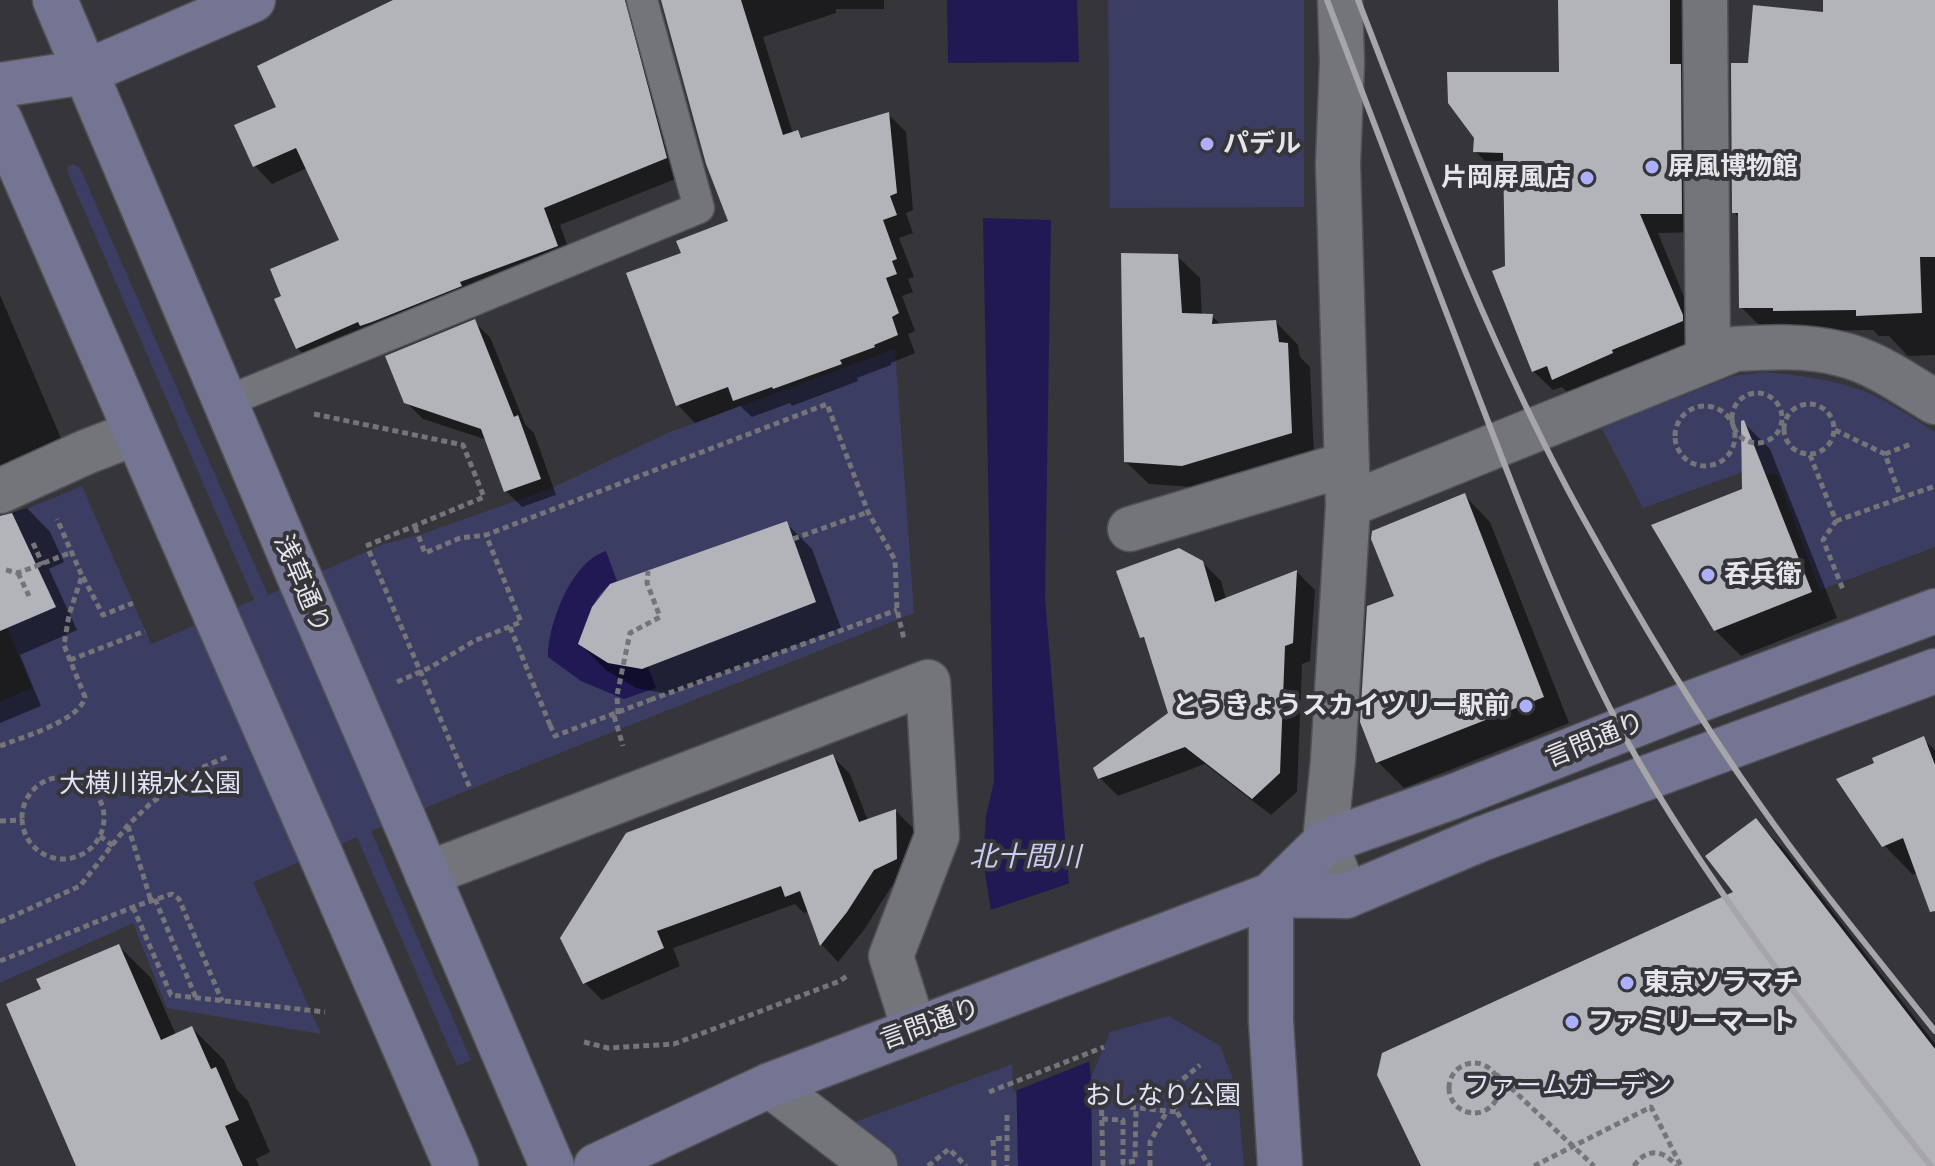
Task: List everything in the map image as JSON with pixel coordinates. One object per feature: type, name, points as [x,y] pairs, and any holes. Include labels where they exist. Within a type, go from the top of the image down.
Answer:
[{"type":"street","name":"浅草通り","points":[[55,0],[552,1166]]},
{"type":"street","points":[[0,85],[86,72],[253,0]]},
{"type":"street","points":[[1340,0],[1342,62],[1338,164],[1348,484],[1333,760],[1325,842],[1346,896],[1481,839],[1935,671]]},
{"type":"street","points":[[1705,0],[1708,360]]},
{"type":"street","points":[[0,120],[456,1166]]},
{"type":"street","points":[[1130,529],[1348,484],[1735,349],[1793,347],[1842,354],[1883,370],[1935,402]]},
{"type":"street","points":[[18,482],[135,433]]},
{"type":"street","name":"言問通り","points":[[1271,895],[1325,842],[1452,797],[1935,611]]},
{"type":"street","points":[[427,874],[928,682],[937,836],[891,956],[914,1029]]},
{"type":"street","points":[[1271,895],[1271,1021],[1280,1166]]},
{"type":"street","name":"言問通り","points":[[596,1166],[770,1085],[1271,895],[1346,896]]},
{"type":"street","points":[[770,1085],[875,1166]]},
{"type":"lane","points":[[225,402],[699,208],[642,0]]},
{"type":"path","points":[[1783,423],[1776,401],[1763,393],[1756,393],[1738,401],[1733,413],[1733,425],[1735,445],[1723,461],[1714,465],[1694,465],[1679,452],[1675,442],[1676,427],[1683,414],[1692,408],[1711,406],[1729,416],[1733,425],[1743,438],[1758,443],[1773,437],[1783,423],[1787,416],[1799,405],[1817,405],[1830,414],[1835,430],[1827,447],[1810,455],[1795,451],[1789,445],[1783,423]]},
{"type":"path","points":[[415,527],[425,553],[460,538],[486,535],[827,404],[868,512],[895,560],[897,610],[908,656],[928,682]]},
{"type":"path","points":[[301,411],[463,445],[484,497],[368,548],[470,788]]},
{"type":"path","points":[[1835,430],[1885,454],[1901,498]]},
{"type":"path","points":[[1810,455],[1836,521]]},
{"type":"path","points":[[18,482],[72,552],[103,615],[133,603]]},
{"type":"path","points":[[1844,592],[1823,540],[1836,521],[1935,486]]},
{"type":"path","points":[[793,539],[868,512]]},
{"type":"path","points":[[390,685],[431,667],[474,641],[521,622],[486,535]]},
{"type":"path","points":[[33,543],[43,565]]},
{"type":"path","points":[[6,570],[18,573],[72,552]]},
{"type":"path","points":[[618,732],[617,695],[630,633],[660,617],[647,583],[648,571]]},
{"type":"path","points":[[18,573],[29,596]]},
{"type":"path","points":[[0,746],[78,711],[85,697],[64,645],[69,615],[82,576]]},
{"type":"path","points":[[510,627],[555,736],[897,610]]},
{"type":"path","points":[[70,660],[145,631]]},
{"type":"path","points":[[0,922],[80,886],[128,825],[150,804],[196,770],[237,752]]},
{"type":"path","points":[[67,777],[83,782],[101,802],[104,819],[100,836],[81,855],[54,859],[31,845],[22,820],[25,803],[34,789],[49,779],[67,777]]},
{"type":"path","points":[[0,821],[22,820]]},
{"type":"path","points":[[128,825],[153,900],[196,998]]},
{"type":"path","points":[[100,836],[113,846]]},
{"type":"path","points":[[0,961],[172,894],[179,899],[222,1001]]},
{"type":"path","points":[[133,907],[171,995],[325,1012]]},
{"type":"path","points":[[584,1042],[608,1048],[674,1044],[840,981],[865,962],[891,956]]},
{"type":"path","points":[[989,1092],[1104,1047]]},
{"type":"path","points":[[1493,1071],[1499,1094],[1490,1109],[1473,1114],[1457,1107],[1449,1092],[1449,1084],[1456,1070],[1471,1063],[1486,1066],[1493,1071],[1594,1166]]},
{"type":"path","points":[[1200,1065],[1167,1092],[1209,1166]]},
{"type":"path","points":[[1101,1090],[1103,1166]]},
{"type":"path","points":[[1120,1106],[1177,1112]]},
{"type":"path","points":[[1534,1166],[1651,1107],[1678,1164]]},
{"type":"path","points":[[1102,1119],[1123,1120],[1123,1164],[1135,1164],[1136,1108]]},
{"type":"path","points":[[1150,1166],[1150,1142],[1167,1111]]},
{"type":"path","points":[[1007,1115],[1007,1166]]},
{"type":"path","points":[[994,1166],[993,1139],[1007,1138]]},
{"type":"path","points":[[928,1166],[949,1149],[966,1166]]},
{"type":"path","points":[[1634,1166],[1642,1156],[1656,1152],[1663,1153],[1678,1164]]},
{"type":"green space","name":"パデル","points":[[1108,0],[1304,0],[1304,207],[1110,208]]},
{"type":"green space","name":"大横川親水公園","points":[[72,164],[80,168],[268,595],[384,544],[419,535],[547,490],[668,433],[895,349],[914,613],[371,831],[471,1060],[457,1066],[357,837],[253,882],[321,1034],[167,1008],[133,923],[0,983],[0,702],[32,688],[0,610],[0,520],[82,486],[151,644],[254,600],[68,173],[67,167]]},
{"type":"green space","points":[[1765,372],[1820,379],[1863,391],[1935,432],[1935,547],[1820,590],[1777,475],[1745,471],[1643,508],[1601,427],[1733,376]]},
{"type":"green space","name":"おしなり公園","points":[[1169,1016],[1220,1046],[1237,1089],[1244,1166],[1092,1166],[1091,1078],[1110,1032]]},
{"type":"green space","name":"おしなり公園","points":[[1016,1063],[1018,1166],[895,1166],[851,1128],[858,1121]]},
{"type":"water","points":[[947,0],[1077,0],[1079,62],[948,63]]},
{"type":"water","name":"北十間川","points":[[983,218],[1051,220],[1045,598],[1068,874],[1091,1078],[1092,1166],[1018,1166],[1016,1063],[983,861],[986,816],[994,781]]},
{"type":"water","points":[[606,551],[617,581],[597,599],[578,644],[609,663],[648,667],[656,688],[624,699],[581,681],[548,657],[557,612],[572,581],[593,557]]},
{"type":"pier","points":[[1073,882],[1093,1060],[1013,1092],[1012,1063],[988,911]]},
{"type":"building","points":[[393,0],[625,0],[667,158],[544,208],[558,246],[460,282],[462,286],[372,322],[360,326],[358,322],[296,349],[274,299],[281,296],[270,269],[339,240],[296,148],[253,167],[234,125],[276,107],[257,66]]},
{"type":"building","points":[[661,0],[741,0],[783,135],[798,130],[801,138],[889,112],[897,193],[890,196],[897,215],[883,220],[897,259],[892,261],[897,274],[886,278],[899,313],[892,317],[898,335],[840,360],[842,364],[773,389],[733,401],[728,387],[676,406],[626,273],[681,253],[676,241],[728,221],[706,164]]},
{"type":"building","points":[[1558,0],[1670,0],[1670,64],[1681,64],[1682,214],[1640,214],[1683,321],[1612,350],[1613,353],[1552,380],[1547,366],[1532,372],[1492,271],[1505,266],[1503,153],[1473,152],[1474,138],[1448,103],[1447,72],[1559,72]]},
{"type":"building","points":[[1823,0],[1935,0],[1935,257],[1920,257],[1922,313],[1856,316],[1856,310],[1773,311],[1773,308],[1739,308],[1738,213],[1732,213],[1731,63],[1748,63],[1753,5],[1823,12]]},
{"type":"building","points":[[1121,253],[1178,254],[1182,313],[1213,314],[1212,324],[1276,320],[1279,342],[1288,343],[1292,433],[1182,466],[1124,462]]},
{"type":"building","points":[[475,319],[514,417],[518,415],[541,479],[504,492],[481,429],[404,403],[385,356]]},
{"type":"building","points":[[1744,420],[1812,592],[1714,631],[1651,525],[1742,489],[1741,421]]},
{"type":"building","points":[[1465,493],[1544,697],[1376,763],[1360,722],[1367,606],[1394,596],[1371,539],[1372,531]]},
{"type":"building","points":[[12,513],[56,607],[0,631],[0,516]]},
{"type":"building","points":[[787,521],[816,602],[642,669],[608,663],[578,644],[592,607],[610,584]]},
{"type":"building","points":[[1179,548],[1203,561],[1215,602],[1297,570],[1293,643],[1285,646],[1280,773],[1252,799],[1185,747],[1098,779],[1093,768],[1168,713],[1144,637],[1140,638],[1116,571]]},
{"type":"building","points":[[1924,736],[1935,765],[1935,911],[1930,912],[1903,838],[1882,847],[1836,779],[1874,763],[1872,758]]},
{"type":"building","points":[[833,754],[859,822],[896,809],[897,859],[874,870],[820,946],[800,891],[785,897],[781,886],[657,931],[664,948],[583,984],[560,938],[626,833]]},
{"type":"building","name":"東京ソラマチ","points":[[1756,818],[1935,1049],[1935,1166],[1421,1166],[1377,1075],[1382,1053],[1733,892],[1705,856]]},
{"type":"building","points":[[119,944],[161,1040],[192,1026],[211,1069],[216,1067],[239,1120],[225,1126],[243,1166],[76,1166],[6,1004],[41,989],[36,979]]},
{"type":"railway","points":[[1327,0],[1526,520],[1583,653],[1626,739],[1659,796],[1731,906],[1931,1166]]},
{"type":"railway","points":[[1358,0],[1434,196],[1489,325],[1548,452],[1601,551],[1688,696],[1758,802],[1822,889],[1935,1031]]},
{"type":"place","name":"パデル","points":[[1207,144]]},
{"type":"place","name":"屏風博物館","points":[[1652,167]]},
{"type":"place","name":"片岡屏風店","points":[[1587,178]]},
{"type":"place","name":"呑兵衛","points":[[1708,575]]},
{"type":"place","name":"とうきょうスカイツリー駅前","points":[[1526,706]]},
{"type":"place","name":"東京ソラマチ","points":[[1627,983]]},
{"type":"place","name":"ファミリーマート","points":[[1572,1022]]},
{"type":"park label","name":"ファームガーデン","points":[[1568,1086]]}]
